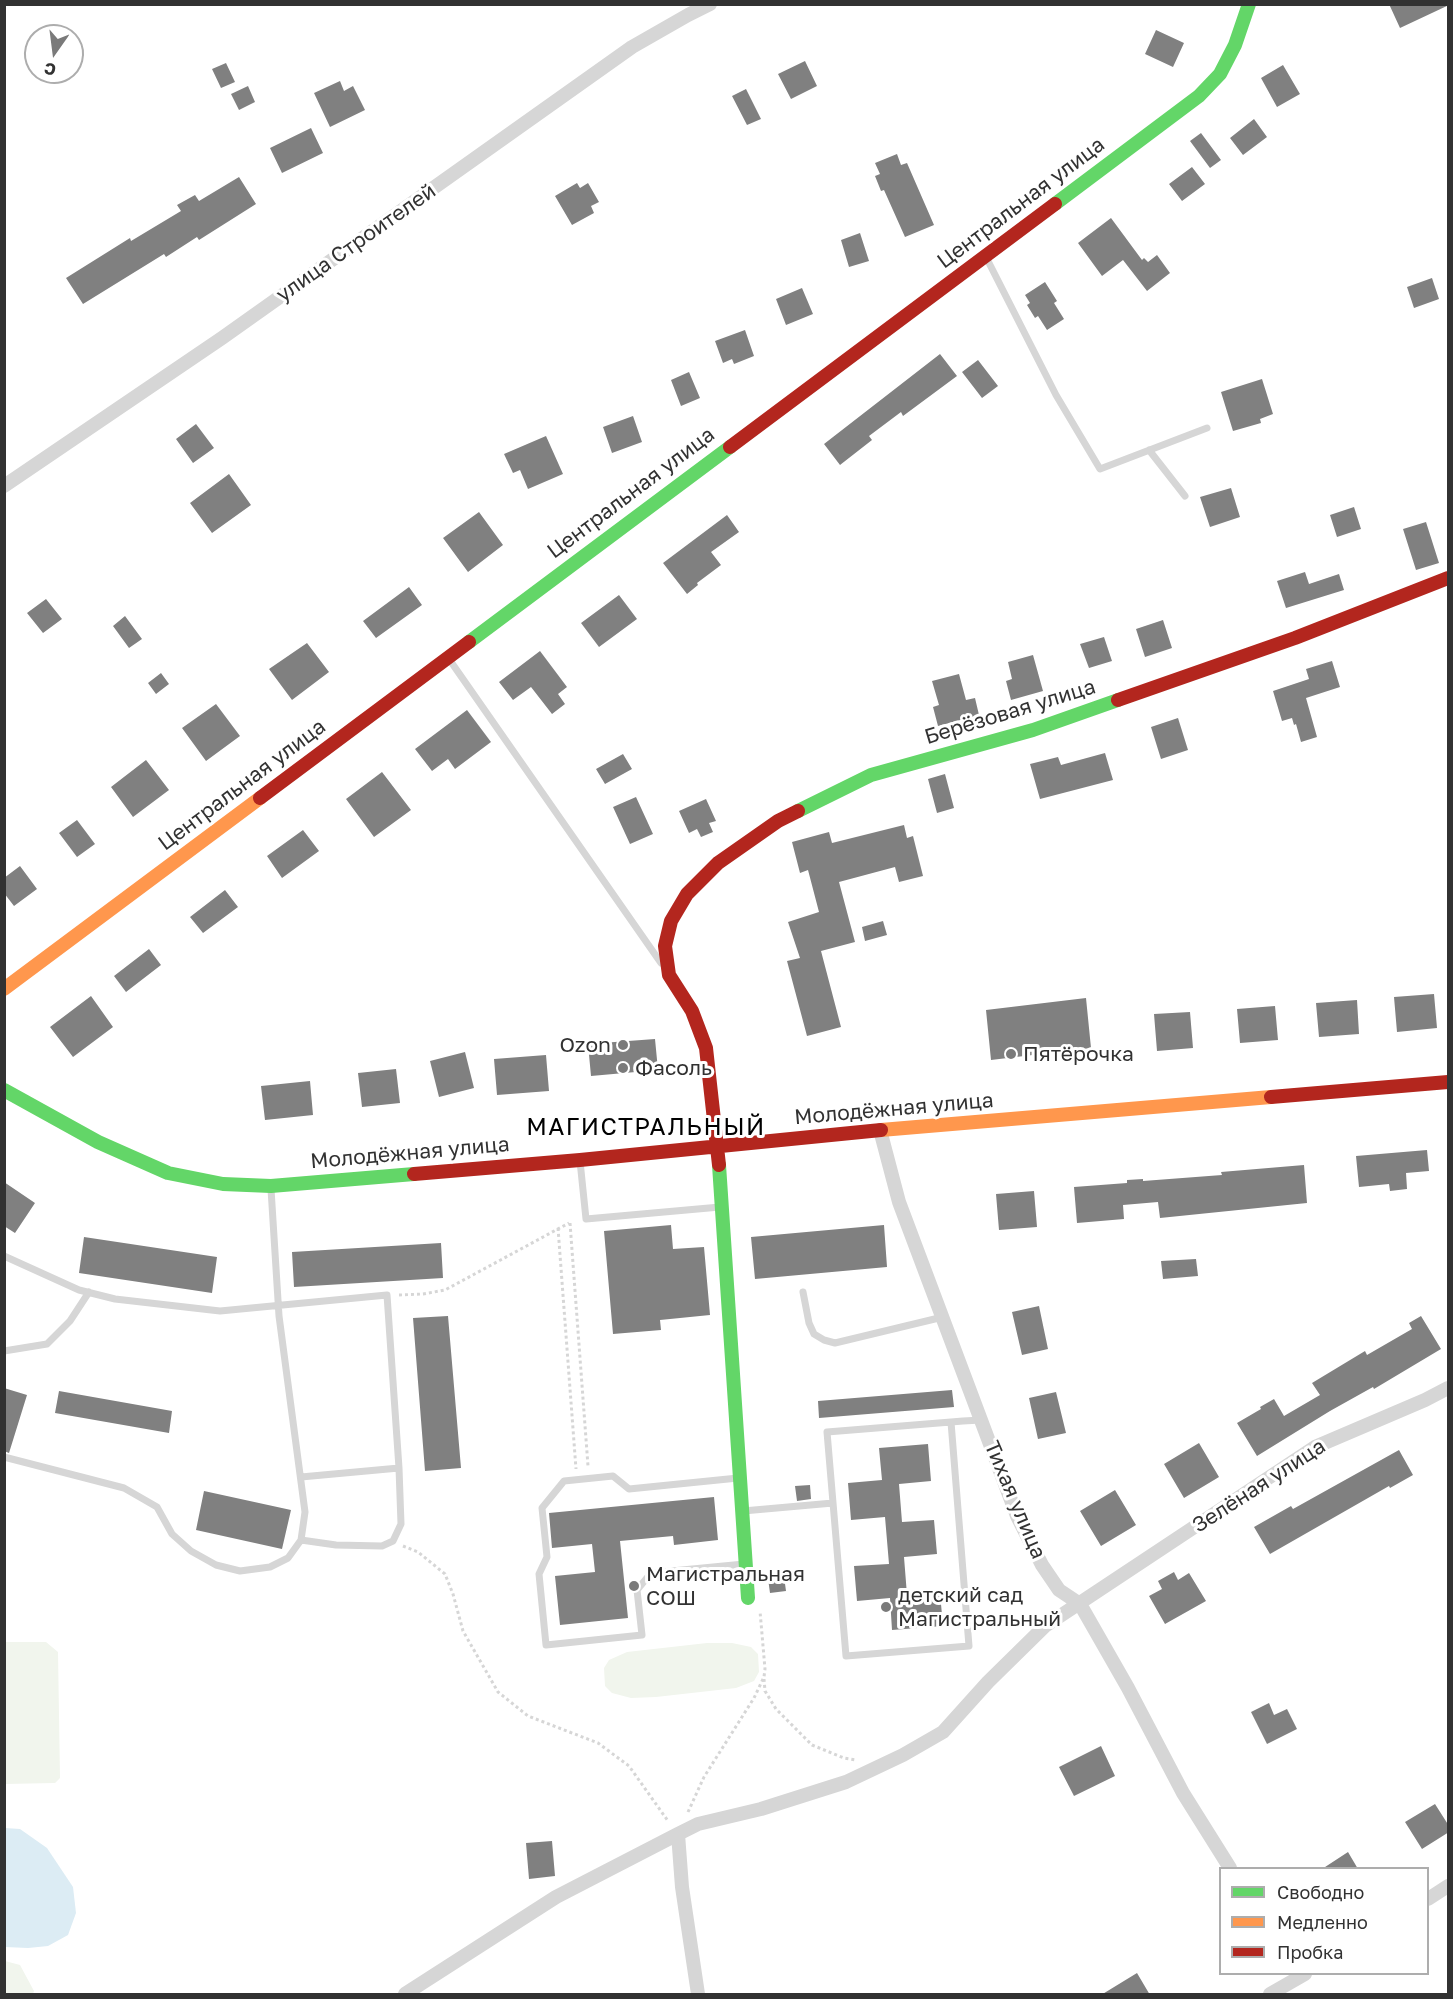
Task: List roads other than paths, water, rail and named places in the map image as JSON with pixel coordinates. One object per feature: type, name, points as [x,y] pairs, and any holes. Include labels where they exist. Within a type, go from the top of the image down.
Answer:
[{"type":"street","name":"улица Строителей","points":[[4,486],[222,338],[632,47],[710,4]]},
{"type":"street","name":"Центральная улица","points":[[4,989],[1200,96],[1220,74],[1235,45],[1249,4]]},
{"type":"street","name":"Берёзовая улица","points":[[669,975],[665,946],[671,921],[687,894],[718,863],[778,821],[871,775],[1033,730],[1295,638],[1449,578]]},
{"type":"street","points":[[669,975],[692,1011],[706,1048],[718,1147],[748,1598]]},
{"type":"street","name":"Молодёжная улица","points":[[4,1090],[98,1142],[168,1173],[223,1184],[271,1186],[1449,1082]]},
{"type":"street","name":"Тихая улица","points":[[880,1131],[899,1202],[1017,1516],[1042,1565],[1059,1590],[1080,1604],[1184,1793],[1229,1867]]},
{"type":"street","name":"Зелёная улица","points":[[405,1995],[556,1897],[698,1824],[761,1809],[846,1782],[883,1765],[943,1732],[988,1682],[1045,1626],[1316,1447],[1425,1401],[1449,1388]]},
{"type":"street","points":[[678,1834],[682,1887],[698,1995]]},
{"type":"street","points":[[1429,1898],[1449,1886]]},
{"type":"street","points":[[1270,1995],[1300,1975]]},
{"type":"lane","points":[[985,255],[1056,395],[1100,469],[1207,428]]},
{"type":"lane","points":[[1149,450],[1185,496]]},
{"type":"lane","points":[[447,657],[669,975]]},
{"type":"lane","points":[[580,1160],[586,1219],[722,1207]]},
{"type":"lane","points":[[4,1456],[124,1488],[156,1507],[172,1534],[191,1551],[216,1564],[240,1571],[270,1567],[288,1558],[301,1540],[305,1512],[278,1304],[271,1186]]},
{"type":"lane","points":[[4,1256],[89,1293],[115,1299],[220,1311],[387,1295],[401,1524],[393,1541],[382,1546],[336,1545],[301,1540]]},
{"type":"lane","points":[[803,1292],[814,1334],[824,1340],[835,1342],[943,1317]]},
{"type":"lane","points":[[4,1351],[47,1344],[70,1321],[89,1293]]},
{"type":"lane","points":[[951,1422],[969,1646],[846,1656],[827,1432],[951,1422],[981,1420]]},
{"type":"lane","points":[[301,1477],[399,1468]]},
{"type":"lane","points":[[740,1478],[629,1489],[614,1476],[564,1481],[542,1508],[547,1557],[539,1574],[546,1645],[642,1635],[637,1590],[651,1573],[746,1564]]},
{"type":"lane","points":[[743,1511],[833,1503]]},
{"type":"place","name":"Ozon","points":[[623,1045]]},
{"type":"place","name":"Пятёрочка","points":[[1011,1054]]},
{"type":"place","name":"Фасоль","points":[[623,1068]]},
{"type":"place","name":"Магистральная СОШ","points":[[634,1586]]},
{"type":"place","name":"детский сад Магистральный","points":[[886,1607]]},
{"type":"district","name":"МАГИСТРАЛЬНЫЙ","points":[[646,1127]]}]
